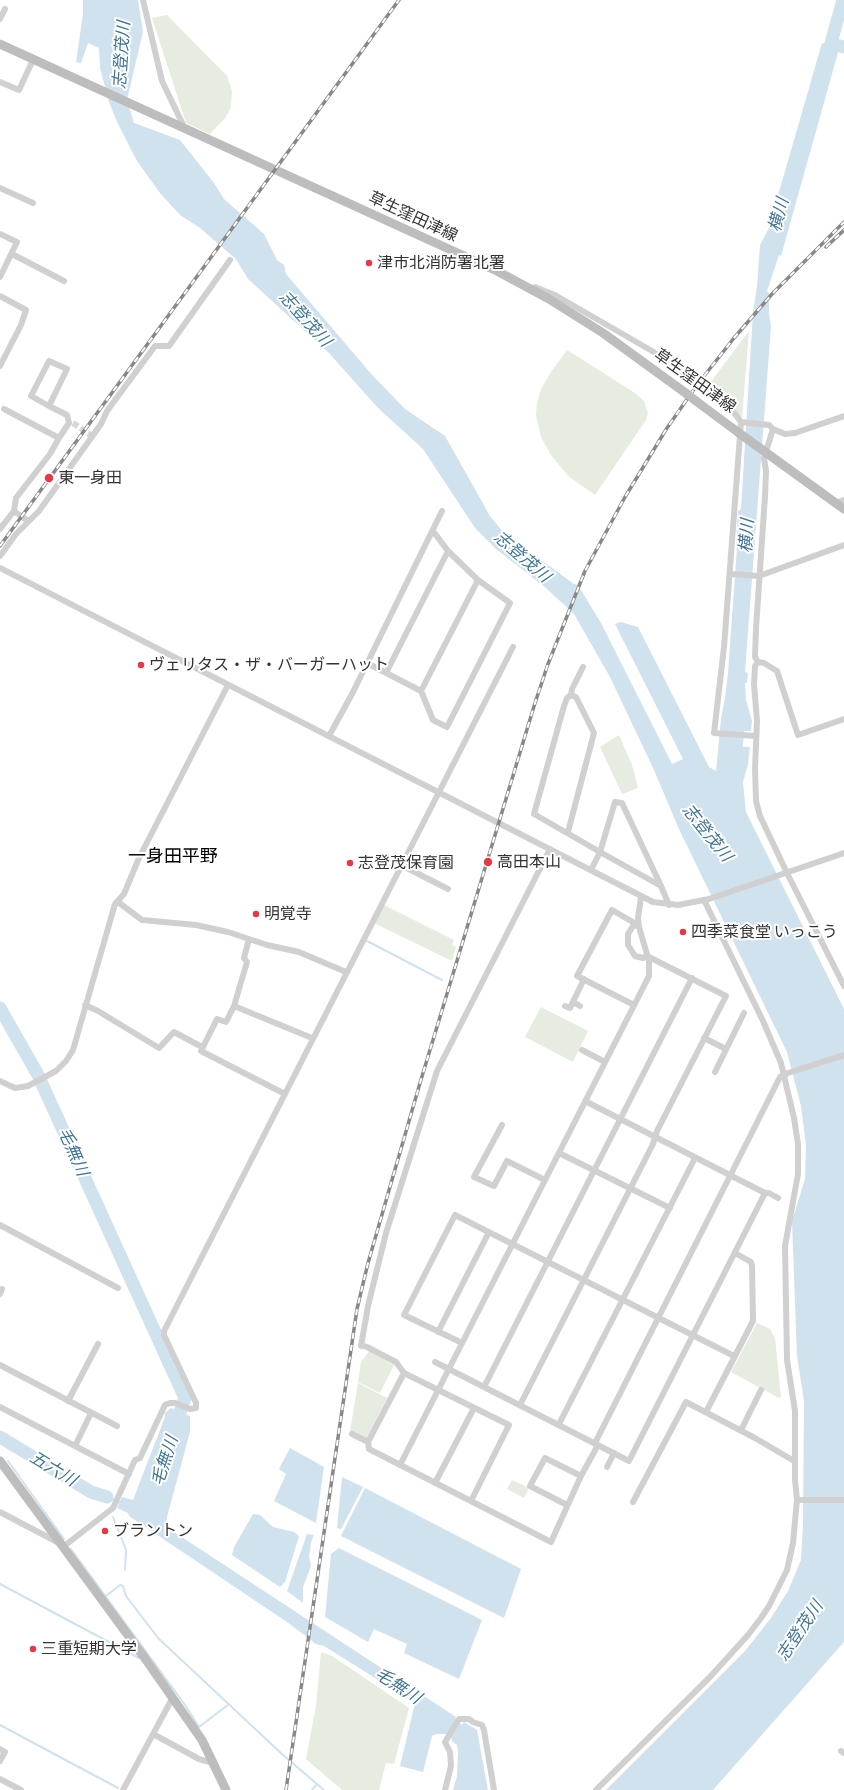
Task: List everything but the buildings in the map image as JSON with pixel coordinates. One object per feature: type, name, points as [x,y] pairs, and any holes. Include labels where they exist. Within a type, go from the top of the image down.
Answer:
[{"type":"main road","name":"草生窪田津線","points":[[0,44],[32,60],[497,271],[532,290],[603,333],[768,454],[840,501],[844,509]]},
{"type":"main road","points":[[0,1463],[173,1697],[202,1740],[215,1763],[226,1790]]},
{"type":"street","points":[[143,0],[162,81],[185,129]]},
{"type":"street","points":[[0,19],[5,9]]},
{"type":"street","points":[[0,82],[19,90],[32,60]]},
{"type":"street","points":[[0,188],[32,203]]},
{"type":"street","points":[[0,234],[17,242],[0,277]]},
{"type":"street","points":[[12,254],[64,281]]},
{"type":"street","points":[[0,556],[28,521],[39,511],[155,346],[169,346],[230,260]]},
{"type":"street","points":[[532,290],[536,287],[555,295],[646,348],[732,410],[743,422],[771,427],[785,434],[795,433],[844,416]]},
{"type":"street","points":[[0,296],[26,310],[21,325],[0,366]]},
{"type":"street","points":[[0,529],[14,511],[16,498],[50,454],[71,423],[67,415],[49,406],[31,396],[49,360],[68,369],[49,406]]},
{"type":"street","points":[[4,409],[60,438]]},
{"type":"street","points":[[743,422],[724,647],[714,733],[756,736]]},
{"type":"street","points":[[758,662],[756,657],[756,643],[759,576],[766,496],[766,470],[764,458],[771,427]]},
{"type":"street","points":[[14,511],[28,521]]},
{"type":"street","points":[[329,736],[442,511]]},
{"type":"street","points":[[367,663],[420,691],[433,720],[447,727],[510,603],[478,580],[448,551],[433,531]]},
{"type":"street","points":[[730,574],[759,576],[844,545]]},
{"type":"street","points":[[386,673],[448,551]]},
{"type":"street","points":[[0,568],[653,902],[669,905],[688,904],[706,900],[844,853]]},
{"type":"street","points":[[420,691],[478,580]]},
{"type":"street","points":[[0,1512],[62,1546],[113,1508],[135,1460],[140,1458],[163,1409],[170,1402],[190,1409],[196,1408],[196,1403],[164,1335],[164,1331],[312,1038],[513,647]]},
{"type":"street","points":[[758,662],[764,663],[777,672],[798,735],[844,719]]},
{"type":"street","points":[[758,662],[755,666],[754,684],[757,721],[756,801],[760,816],[786,873],[844,986]]},
{"type":"street","points":[[583,667],[572,689],[571,696],[567,698],[564,706],[534,814],[661,886]]},
{"type":"street","points":[[0,1081],[15,1088],[28,1086],[56,1071],[66,1061],[73,1050],[115,904],[124,894],[139,858],[228,685]]},
{"type":"street","points":[[568,832],[594,733],[576,697],[571,696]]},
{"type":"street","points":[[591,870],[600,852],[615,802],[622,803],[669,905]]},
{"type":"street","points":[[471,1501],[509,1425],[404,1373],[396,1362],[361,1345],[383,1246],[422,1112],[437,1071],[550,849]]},
{"type":"street","points":[[401,866],[448,889]]},
{"type":"street","points":[[400,1465],[649,976],[650,969],[648,956],[638,925],[641,897]]},
{"type":"street","points":[[596,1790],[718,1668],[748,1635],[769,1606],[787,1570],[792,1553],[798,1500],[794,1461],[795,1411],[788,1360],[785,1246],[799,1161],[794,1118],[786,1074],[706,900]]},
{"type":"street","points":[[118,902],[142,920],[196,925],[299,952],[346,972]]},
{"type":"street","points":[[634,1005],[577,976],[612,910],[638,925]]},
{"type":"street","points":[[520,1405],[726,996],[648,956],[638,958],[628,945],[628,940],[630,929],[638,925]]},
{"type":"street","points":[[249,939],[244,958],[247,962],[234,1006],[226,1022],[217,1019],[201,1051],[284,1094]]},
{"type":"street","points":[[484,1387],[692,978]]},
{"type":"street","points":[[565,1006],[570,1008],[584,979]]},
{"type":"street","points":[[572,1002],[580,1006]]},
{"type":"street","points":[[85,1005],[98,1011],[159,1048],[174,1032],[202,1047]]},
{"type":"street","points":[[234,1006],[312,1038]]},
{"type":"street","points":[[715,1072],[744,1013]]},
{"type":"street","points":[[704,1038],[726,1050]]},
{"type":"street","points":[[582,1050],[605,1062]]},
{"type":"street","points":[[404,1373],[368,1442],[369,1449],[551,1542],[596,1444],[658,1318],[780,1077],[844,1055]]},
{"type":"street","points":[[585,1101],[695,1158],[778,1198]]},
{"type":"street","points":[[502,1125],[474,1177],[494,1186],[507,1161],[545,1180]]},
{"type":"street","points":[[559,1153],[670,1208]]},
{"type":"street","points":[[559,1424],[695,1158]]},
{"type":"street","points":[[435,1362],[629,1461],[765,1193]]},
{"type":"street","points":[[462,1344],[404,1315],[455,1215],[734,1356]]},
{"type":"street","points":[[0,1225],[118,1288]]},
{"type":"street","points":[[438,1332],[489,1232]]},
{"type":"street","points":[[706,1412],[753,1321],[751,1262],[735,1253]]},
{"type":"street","points":[[68,1401],[98,1344]]},
{"type":"street","points":[[0,1365],[117,1426]]},
{"type":"street","points":[[741,1430],[761,1390]]},
{"type":"street","points":[[633,1502],[686,1402],[741,1430],[794,1461]]},
{"type":"street","points":[[0,1407],[129,1474]]},
{"type":"street","points":[[436,1483],[474,1408]]},
{"type":"street","points":[[75,1446],[91,1413]]},
{"type":"street","points":[[352,1434],[368,1442]]},
{"type":"street","points":[[607,1467],[614,1453]]},
{"type":"street","points":[[568,1505],[530,1486],[544,1458],[581,1476]]},
{"type":"street","points":[[798,1500],[844,1500]]},
{"type":"street","points":[[123,1790],[173,1697]]},
{"type":"street","points":[[444,1790],[450,1766],[449,1748],[445,1742],[446,1738],[459,1719],[469,1719],[482,1725],[494,1790]]},
{"type":"street","points":[[153,1734],[199,1759],[215,1763]]},
{"type":"street","points":[[0,1749],[5,1752],[0,1761]]},
{"type":"street","points":[[0,1779],[21,1790]]},
{"type":"shaded area","points":[[167,15],[227,76],[232,91],[231,107],[226,117],[210,134],[186,123],[152,18]]},
{"type":"shaded area","points":[[749,331],[742,418],[707,387]]},
{"type":"shaded area","points":[[567,350],[635,393],[644,401],[648,413],[646,420],[595,495],[568,476],[551,455],[541,437],[536,415],[537,403],[541,389]]},
{"type":"shaded area","points":[[619,735],[632,765],[638,788],[622,794],[600,747]]},
{"type":"shaded area","points":[[384,905],[454,940],[452,945],[456,947],[452,961],[374,923]]},
{"type":"shaded area","points":[[541,1007],[588,1031],[573,1062],[525,1037]]},
{"type":"shaded area","points":[[757,1323],[770,1329],[775,1338],[781,1397],[779,1398],[731,1372]]},
{"type":"shaded area","points":[[369,1351],[394,1365],[380,1393],[358,1382],[361,1362]]},
{"type":"shaded area","points":[[358,1383],[387,1398],[366,1439],[350,1431]]},
{"type":"shaded area","points":[[512,1480],[529,1488],[524,1498],[507,1489]]},
{"type":"shaded area","points":[[321,1652],[332,1656],[409,1708],[394,1764],[386,1763],[379,1790],[342,1790],[306,1759],[316,1706]]},
{"type":"water","name":"志登茂川","points":[[83,0],[138,0],[143,32],[127,100],[134,123],[180,140],[214,183],[224,199],[264,234],[277,260],[284,265],[286,274],[373,376],[405,409],[445,436],[490,516],[503,532],[574,584],[578,585],[601,623],[672,764],[683,759],[615,624],[621,622],[638,627],[709,767],[716,771],[721,719],[728,673],[737,547],[738,511],[741,509],[753,312],[757,287],[760,245],[768,230],[822,43],[839,49],[781,256],[779,255],[767,291],[769,293],[769,314],[771,326],[745,672],[748,673],[747,683],[745,683],[746,700],[752,721],[751,731],[744,731],[743,747],[750,747],[748,764],[743,782],[746,812],[844,1009],[844,1642],[713,1790],[606,1790],[745,1651],[771,1618],[788,1591],[801,1560],[803,1525],[804,1401],[797,1356],[792,1221],[805,1179],[806,1145],[801,1106],[787,1052],[678,827],[654,770],[610,677],[574,614],[546,588],[496,549],[475,528],[423,449],[377,407],[329,353],[248,279],[236,259],[200,228],[180,215],[160,193],[137,161],[117,122],[109,102],[100,68],[99,48],[88,43],[81,63],[76,62],[83,14]]},
{"type":"water","points":[[171,1408],[190,1416],[190,1432],[167,1517],[167,1524],[171,1530],[456,1717],[455,1719],[462,1725],[464,1722],[477,1730],[488,1790],[453,1790],[457,1776],[458,1751],[457,1745],[445,1734],[436,1734],[432,1736],[423,1772],[400,1766],[415,1703],[324,1646],[316,1644],[287,1622],[129,1516],[128,1513],[117,1508],[122,1497],[133,1500],[165,1417],[165,1413]]},
{"type":"water","points":[[290,1448],[324,1467],[316,1523],[274,1501],[286,1474],[279,1469]]},
{"type":"water","points":[[342,1477],[363,1487],[341,1529],[337,1528]]},
{"type":"water","points":[[365,1488],[521,1569],[504,1618],[341,1536]]},
{"type":"water","points":[[253,1514],[260,1515],[273,1527],[294,1532],[299,1536],[285,1582],[280,1587],[232,1555],[234,1547]]},
{"type":"water","points":[[307,1534],[314,1535],[311,1542],[309,1557],[311,1566],[303,1587],[303,1603],[287,1591]]},
{"type":"water","points":[[339,1548],[482,1620],[459,1679],[404,1653],[407,1644],[374,1629],[368,1642],[325,1617],[331,1554]]},
{"type":"waterway","name":"横川","points":[[826,61],[843,0]]},
{"type":"waterway","points":[[831,44],[844,47]]},
{"type":"waterway","points":[[367,941],[442,980]]},
{"type":"waterway","name":"毛無川","points":[[0,1008],[38,1075],[185,1398],[174,1429]]},
{"type":"waterway","name":"五六川","points":[[0,1437],[91,1492],[107,1497]]},
{"type":"waterway","points":[[8,1461],[64,1539]]},
{"type":"waterway","points":[[107,1497],[122,1504]]},
{"type":"waterway","points":[[113,1517],[126,1550],[125,1570]]},
{"type":"waterway","points":[[71,1549],[185,1705],[199,1727],[229,1704]]},
{"type":"waterway","points":[[0,1584],[139,1658]]},
{"type":"waterway","points":[[106,1596],[120,1585],[123,1586],[126,1596],[158,1638],[283,1755],[324,1790]]},
{"type":"waterway","points":[[0,1725],[118,1788]]},
{"type":"waterway","points":[[312,1790],[317,1784]]},
{"type":"tunnel","points":[[73,423],[92,436]]},
{"type":"railway","points":[[0,546],[399,0]]},
{"type":"railway","points":[[286,1790],[357,1309],[368,1263],[420,1083],[548,664],[585,571],[625,497],[667,428],[697,385],[734,338],[772,294],[844,222]]},
{"type":"railway","points":[[826,247],[844,230]]},
{"type":"place","name":"津市北消防署北署","points":[[369,263]]},
{"type":"place","name":"東一身田","points":[[49,478]]},
{"type":"place","name":"ヴェリタス・ザ・バーガーハット","points":[[141,665]]},
{"type":"place","name":"高田本山","points":[[488,862]]},
{"type":"place","name":"志登茂保育園","points":[[350,863]]},
{"type":"place","name":"明覚寺","points":[[256,914]]},
{"type":"place","name":"四季菜食堂 いっこう","points":[[683,932]]},
{"type":"place","name":"ブラントン","points":[[105,1531]]},
{"type":"place","name":"三重短期大学","points":[[33,1649]]},
{"type":"district","name":"一身田平野","points":[[173,857]]}]
